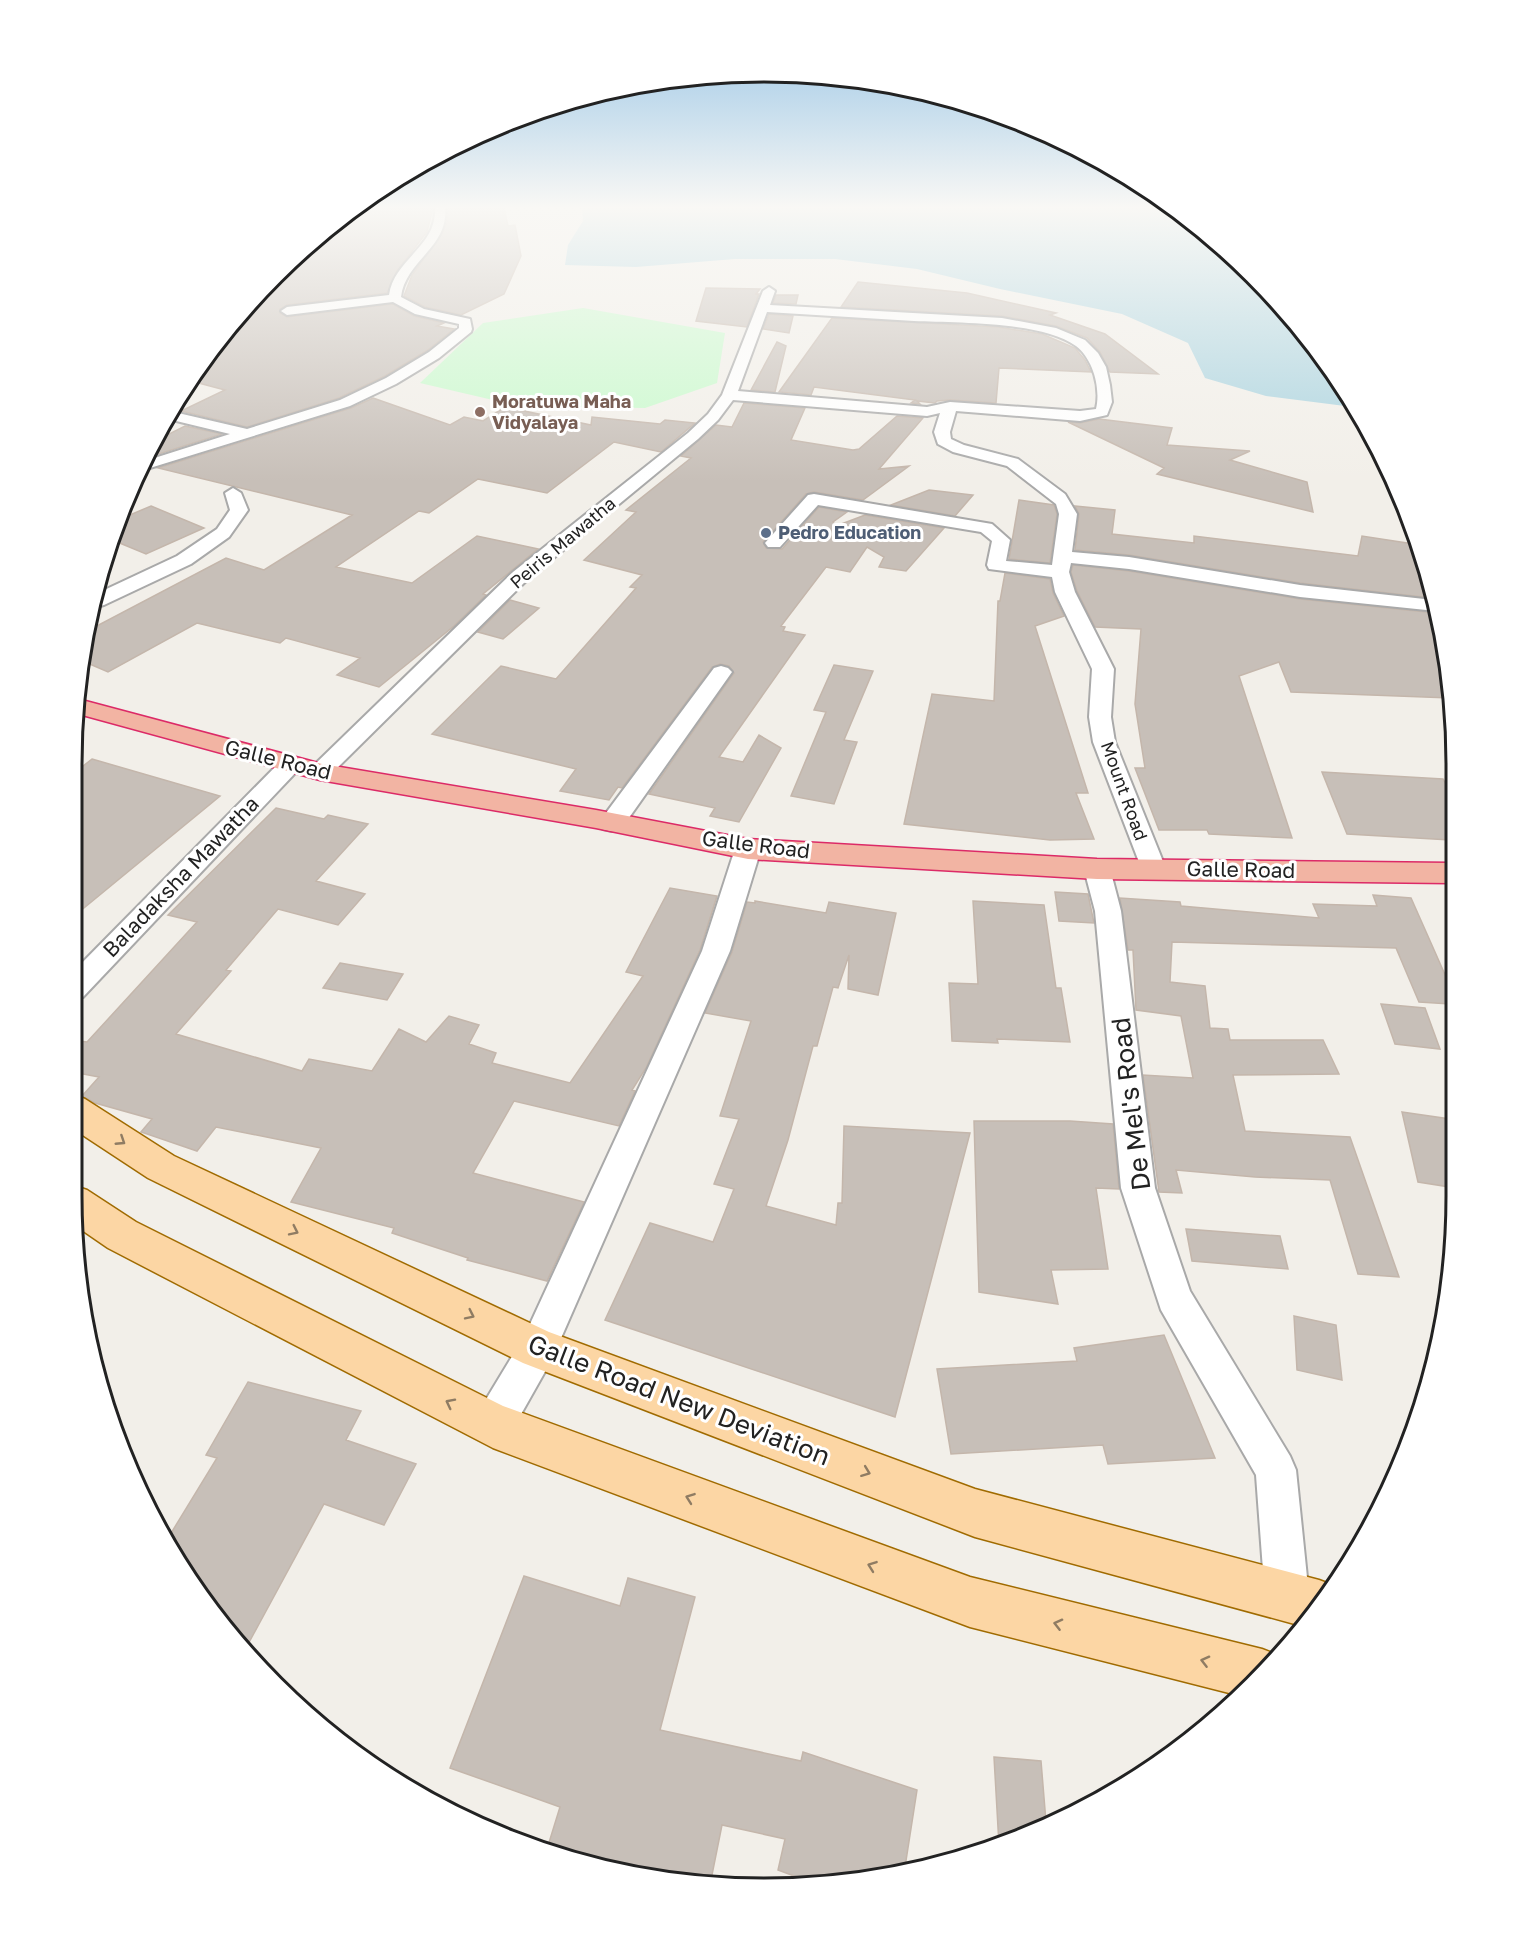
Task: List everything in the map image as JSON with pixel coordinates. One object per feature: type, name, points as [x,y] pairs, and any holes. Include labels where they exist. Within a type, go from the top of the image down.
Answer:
[{"type":"highway","name":"Galle Road","points":[[85,708],[320,772],[748,849],[1097,868],[1446,873]]},
{"type":"main road","name":"Galle Road New Deviation","points":[[82,1116],[160,1167],[538,1348],[975,1513],[1303,1601]]},
{"type":"main road","points":[[83,1208],[122,1235],[493,1425],[970,1602],[1251,1672]]},
{"type":"street","points":[[287,311],[383,299]]},
{"type":"street","points":[[153,463],[345,403],[391,381],[434,355],[466,329],[465,322],[419,313],[408,309],[397,299]]},
{"type":"street","name":"Peiris Mawatha","points":[[320,772],[520,576],[693,436],[713,417],[729,395],[766,300],[1039,327],[1072,337],[1089,348],[1101,371],[1105,406],[1102,412],[1092,415],[950,406]]},
{"type":"street","points":[[729,395],[927,412],[950,406]]},
{"type":"street","name":"Mount Road","points":[[950,406],[942,432],[944,441],[953,446],[989,454],[1016,464],[1066,504],[1068,514],[1062,565],[1065,592],[1103,669],[1100,717],[1104,742],[1154,869]]},
{"type":"street","points":[[177,417],[246,433]]},
{"type":"street","points":[[104,598],[184,560],[223,533],[239,510],[233,492]]},
{"type":"street","points":[[774,543],[814,499],[986,528],[1001,540],[996,565],[1129,563],[1310,592],[1426,605]]},
{"type":"street","points":[[612,823],[722,672]]},
{"type":"street","name":"Baladaksha Mawatha","points":[[82,981],[290,765]]},
{"type":"street","points":[[493,1425],[538,1348],[716,951],[748,849]]},
{"type":"street","name":"De Mel's Road","points":[[1097,868],[1108,911],[1138,1188],[1174,1298],[1276,1470],[1303,1601]]},
{"type":"green space","points":[[583,308],[725,333],[717,383],[645,408],[519,406],[420,383],[483,323]]},
{"type":"water","points":[[1051,299],[1262,299],[1305,349],[1344,406],[1266,396],[1205,378],[1188,343],[1122,314]]},
{"type":"building","points":[[266,299],[333,299],[287,305],[280,309],[280,313],[287,317],[393,304],[414,316],[444,323],[437,326],[454,329],[428,350],[385,376],[339,398],[247,427],[181,411],[225,390],[198,383],[223,349]]},
{"type":"building","points":[[411,299],[493,299],[461,315],[425,307]]},
{"type":"building","points":[[703,299],[757,299],[747,327],[696,321]]},
{"type":"building","points":[[774,299],[797,299],[796,304],[773,303]]},
{"type":"building","points":[[846,299],[996,299],[1056,313],[1050,315],[1105,334],[1158,374],[1110,372],[1100,352],[1087,338],[1056,326],[1002,316],[841,307]]},
{"type":"building","points":[[769,314],[793,316],[789,333],[763,329]]},
{"type":"building","points":[[832,318],[998,327],[1042,334],[1075,348],[1091,372],[999,368],[996,403],[950,400],[935,403],[917,401],[920,404],[911,403],[915,400],[814,387],[811,395],[779,392]]},
{"type":"building","points":[[777,342],[786,346],[775,392],[751,390]]},
{"type":"building","points":[[373,398],[450,425],[464,417],[483,421],[505,407],[591,425],[592,417],[660,424],[665,420],[695,423],[661,452],[614,442],[547,493],[478,479],[429,513],[419,511],[336,567],[412,583],[477,536],[538,549],[483,594],[486,595],[454,626],[379,687],[337,675],[360,658],[286,638],[280,643],[197,623],[108,672],[90,664],[97,626],[226,558],[264,570],[352,515],[158,468],[351,408]]},
{"type":"building","points":[[744,403],[805,408],[791,440],[853,450],[859,449],[897,416],[923,418],[879,469],[909,466],[863,500],[814,492],[806,494],[763,542],[766,548],[782,549],[819,507],[847,512],[833,522],[836,526],[865,515],[944,528],[906,571],[879,567],[884,557],[867,547],[850,572],[826,567],[781,626],[785,627],[783,631],[805,635],[719,757],[743,762],[759,735],[781,748],[739,822],[710,816],[715,808],[649,794],[734,673],[729,666],[720,664],[712,667],[622,788],[618,787],[609,800],[560,791],[576,769],[432,734],[501,666],[556,679],[636,588],[630,587],[642,575],[584,560],[636,512],[626,510],[691,458],[681,456],[716,425],[732,427]]},
{"type":"building","points":[[1099,419],[1172,428],[1167,445],[1250,451],[1230,460],[1307,482],[1313,512],[1157,474],[1164,468],[1068,422],[1080,423]]},
{"type":"building","points":[[185,426],[222,434],[158,454],[168,435]]},
{"type":"building","points":[[929,490],[973,495],[955,516],[891,505]]},
{"type":"building","points":[[1019,500],[1054,505],[1057,514],[1050,563],[1009,559]]},
{"type":"building","points":[[151,506],[204,528],[146,554],[120,543],[130,515]]},
{"type":"building","points":[[1075,506],[1115,510],[1112,534],[1194,543],[1194,536],[1358,556],[1362,536],[1408,543],[1424,597],[1300,583],[1129,555],[1075,550],[1079,514]]},
{"type":"building","points":[[1073,565],[1129,571],[1300,599],[1428,612],[1442,698],[1291,692],[1279,662],[1239,676],[1292,838],[1209,834],[1207,830],[1159,830],[1135,768],[1145,768],[1135,704],[1141,629],[1095,627],[1077,591],[1071,572]]},
{"type":"building","points":[[1005,573],[1050,579],[1053,593],[1064,616],[1035,626],[1088,793],[1076,793],[1094,839],[1050,840],[904,824],[932,694],[994,701],[998,601],[1000,601]]},
{"type":"building","points":[[510,600],[539,608],[503,639],[478,632]]},
{"type":"building","points":[[834,665],[873,671],[844,740],[857,742],[834,804],[791,796],[826,712],[814,710]]},
{"type":"building","points":[[92,759],[220,796],[82,910],[82,767]]},
{"type":"building","points":[[1322,772],[1443,779],[1446,785],[1446,840],[1347,834]]},
{"type":"building","points":[[276,808],[324,819],[328,815],[368,824],[316,881],[365,894],[338,925],[278,909],[226,970],[231,971],[176,1034],[302,1071],[309,1059],[372,1071],[399,1029],[426,1042],[449,1016],[479,1025],[469,1044],[496,1053],[492,1063],[570,1083],[643,976],[626,972],[670,888],[717,896],[700,950],[646,1068],[632,1090],[635,1091],[619,1126],[514,1101],[473,1173],[584,1202],[547,1281],[467,1260],[468,1258],[392,1233],[394,1228],[291,1202],[321,1148],[216,1127],[197,1151],[141,1132],[152,1119],[95,1103],[82,1096],[99,1077],[82,1074],[82,1041],[87,1042],[197,922],[168,915]]},
{"type":"building","points":[[1055,892],[1088,894],[1094,923],[1059,921]]},
{"type":"building","points":[[1373,895],[1411,898],[1446,977],[1446,1004],[1419,1002],[1396,948],[1172,942],[1170,982],[1205,986],[1210,1028],[1228,1029],[1230,1040],[1323,1040],[1339,1074],[1233,1075],[1245,1131],[1350,1137],[1399,1277],[1358,1274],[1330,1180],[1255,1177],[1176,1170],[1182,1193],[1159,1192],[1143,1075],[1193,1078],[1181,1016],[1136,1010],[1133,950],[1128,950],[1120,898],[1180,902],[1181,906],[1319,918],[1313,904],[1377,906]]},
{"type":"building","points":[[755,901],[826,913],[829,902],[896,913],[878,995],[848,989],[849,955],[838,988],[833,987],[817,1046],[813,1046],[788,1140],[766,1206],[836,1225],[838,1203],[842,1203],[844,1126],[970,1133],[895,1417],[605,1320],[650,1223],[713,1242],[734,1189],[714,1184],[739,1119],[720,1116],[751,1021],[705,1013],[732,952],[747,902],[755,903]]},
{"type":"building","points":[[973,901],[1044,905],[1056,988],[1061,988],[1070,1042],[997,1039],[998,1043],[952,1041],[949,983],[978,984]]},
{"type":"building","points":[[340,963],[403,974],[387,1000],[323,988]]},
{"type":"building","points":[[1381,1004],[1425,1008],[1440,1049],[1395,1044]]},
{"type":"building","points":[[1402,1112],[1446,1118],[1446,1186],[1418,1182]]},
{"type":"building","points":[[974,1121],[1070,1121],[1113,1124],[1119,1189],[1096,1188],[1108,1269],[1051,1270],[1058,1304],[979,1292]]},
{"type":"building","points":[[1186,1229],[1280,1236],[1288,1269],[1192,1261]]},
{"type":"building","points":[[1294,1316],[1336,1325],[1342,1380],[1297,1370]]},
{"type":"building","points":[[1164,1335],[1215,1458],[1108,1464],[1103,1445],[951,1454],[937,1369],[1077,1361],[1074,1348]]},
{"type":"building","points":[[248,1382],[361,1411],[346,1440],[416,1464],[384,1525],[324,1504],[249,1642],[197,1575],[172,1532],[217,1458],[206,1455]]},
{"type":"building","points":[[524,1576],[620,1606],[628,1578],[695,1597],[660,1730],[801,1761],[803,1752],[917,1790],[906,1862],[853,1872],[796,1877],[778,1870],[785,1839],[722,1825],[712,1875],[675,1872],[631,1864],[549,1842],[560,1807],[450,1768]]},
{"type":"building","points":[[994,1757],[1041,1761],[1046,1816],[998,1835]]},
{"type":"place","name":"Moratuwa Maha Vidyalaya","points":[[480,412]]},
{"type":"place","name":"Pedro Education","points":[[766,533]]}]
